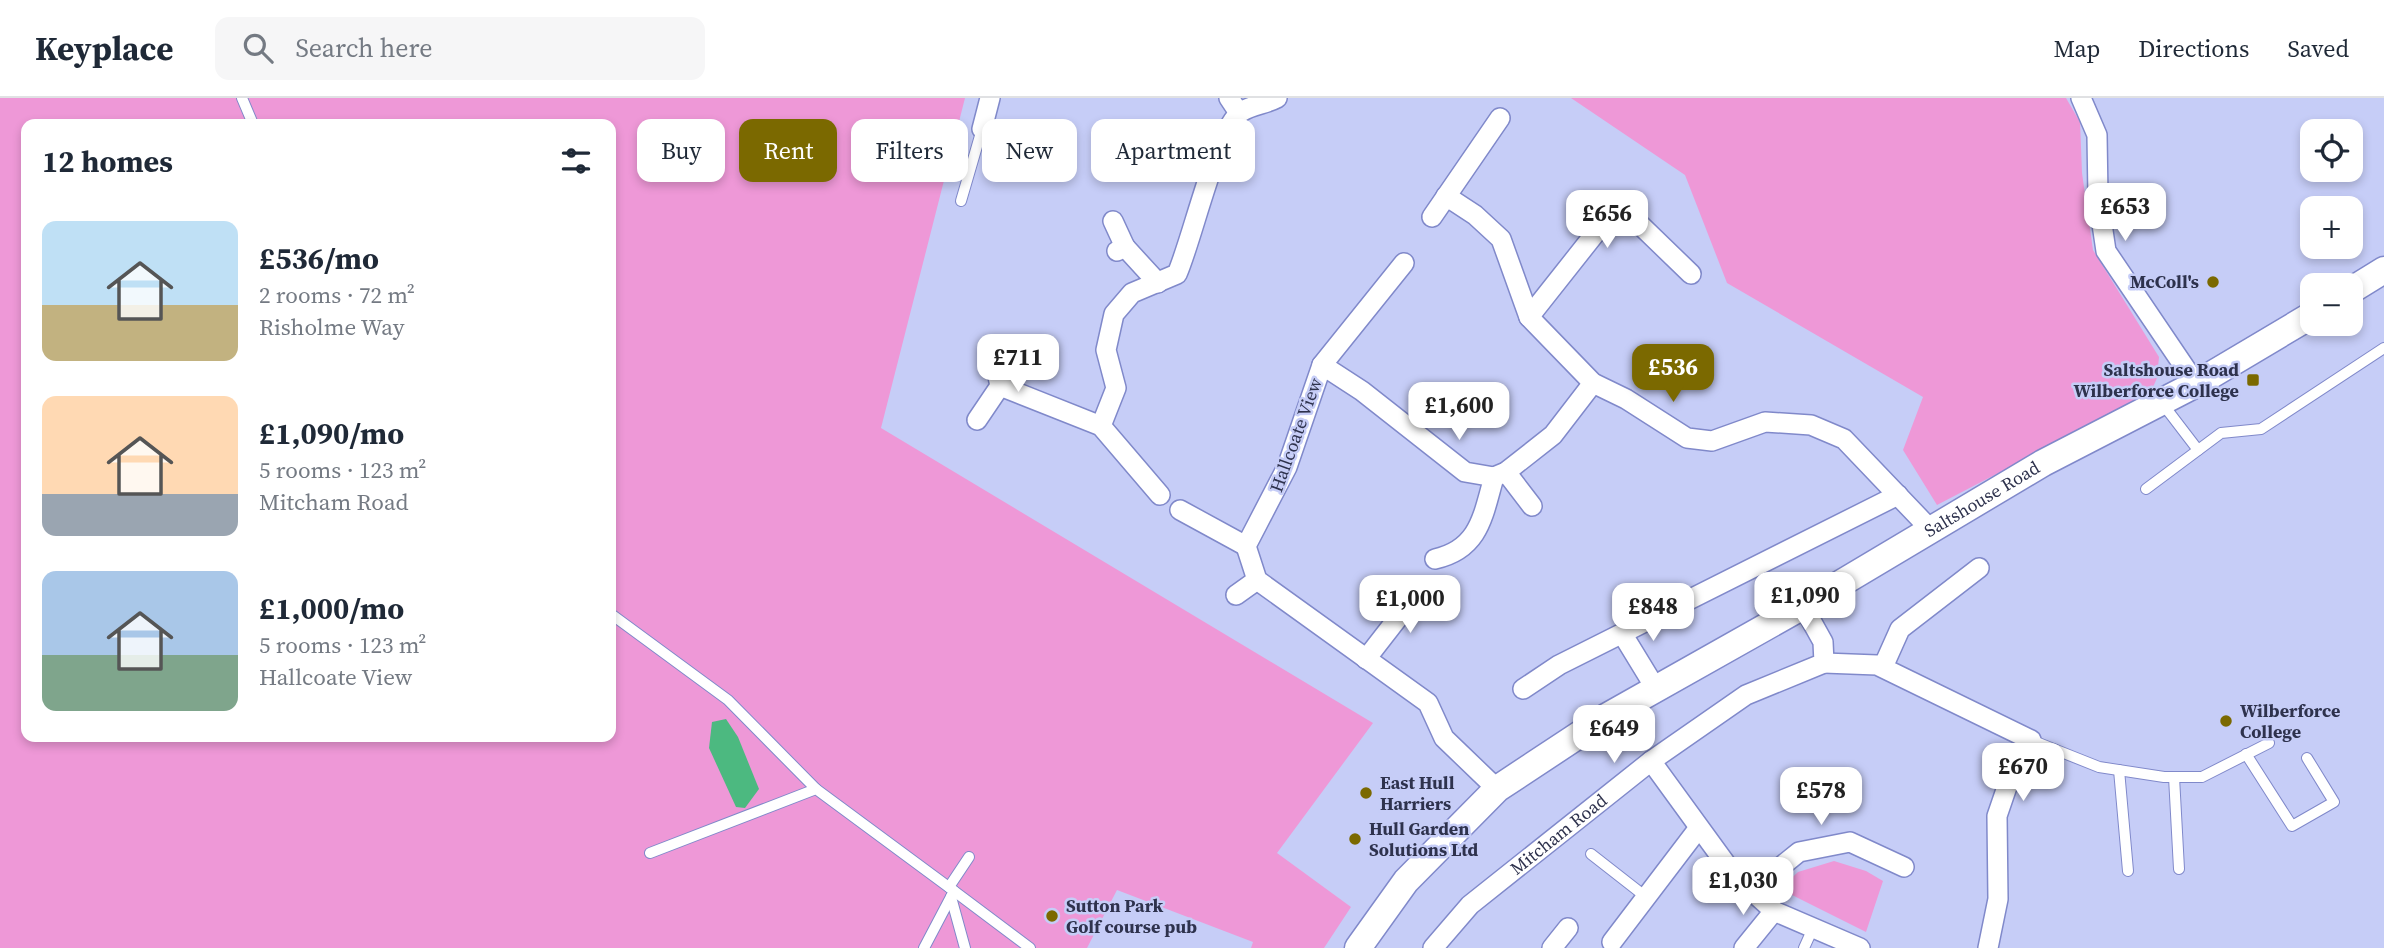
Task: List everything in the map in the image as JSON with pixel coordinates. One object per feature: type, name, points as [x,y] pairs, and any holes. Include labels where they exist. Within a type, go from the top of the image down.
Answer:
[{"type":"main road","points":[[2363,283],[2384,270]]},
{"type":"main road","name":"Saltshouse Road","points":[[1358,948],[1406,881],[1497,789],[1606,717],[1803,606],[2043,463],[2196,384],[2300,322]]},
{"type":"street","points":[[985,119],[990,98]]},
{"type":"street","points":[[1101,426],[1116,388],[1106,350],[1114,314],[1132,293],[1177,274],[1234,105],[1277,98]]},
{"type":"street","points":[[2081,98],[2097,135],[2098,197],[2106,251],[2196,384]]},
{"type":"street","points":[[1432,217],[1500,118]]},
{"type":"street","points":[[1446,196],[1475,215],[1501,239],[1530,317],[1592,383],[1626,399],[1688,438],[1712,440],[1765,422],[1811,425],[1844,439],[1931,530]]},
{"type":"street","points":[[1530,317],[1616,206],[1691,274]]},
{"type":"street","points":[[1113,221],[1121,249],[1158,283]]},
{"type":"street","name":"Hallcoate View","points":[[1246,546],[1287,467],[1322,365],[1404,263]]},
{"type":"street","points":[[977,420],[1000,386],[990,346]]},
{"type":"street","points":[[1322,365],[1362,391],[1465,472],[1500,474],[1532,506]]},
{"type":"street","points":[[1435,559],[1455,555],[1479,530],[1500,474],[1553,435],[1592,383]]},
{"type":"street","points":[[1000,386],[1101,426],[1160,495]]},
{"type":"street","points":[[1523,690],[1559,665],[1898,495]]},
{"type":"street","points":[[1180,510],[1246,546],[1257,580],[1428,703],[1444,738],[1497,789]]},
{"type":"street","points":[[1883,667],[1900,629],[1979,568]]},
{"type":"street","points":[[1237,595],[1257,580]]},
{"type":"street","points":[[1366,659],[1422,587]]},
{"type":"street","points":[[1803,606],[1822,642],[1824,663],[1883,667],[2031,740],[2009,781],[1997,816],[1998,898],[1988,948]]},
{"type":"street","points":[[1623,635],[1656,689]]},
{"type":"street","name":"Mitcham Road","points":[[1433,948],[1487,890],[1651,761],[1746,695],[1824,663]]},
{"type":"street","points":[[1651,761],[1698,829],[1751,891],[1774,911],[1860,948]]},
{"type":"street","points":[[1612,942],[1698,829]]},
{"type":"street","points":[[1751,891],[1799,852],[1850,842],[1904,867]]},
{"type":"street","points":[[1744,948],[1774,911]]},
{"type":"street","points":[[1552,948],[1568,928]]},
{"type":"lane","points":[[242,98],[251,119]]},
{"type":"lane","points":[[961,201],[982,129]]},
{"type":"lane","points":[[2146,489],[2221,433],[2261,429],[2384,348]]},
{"type":"lane","points":[[2161,402],[2198,450]]},
{"type":"lane","points":[[616,618],[728,700],[816,789],[951,892],[1030,948]]},
{"type":"lane","points":[[2031,740],[2099,767],[2174,777],[2202,777],[2269,743]]},
{"type":"lane","points":[[2246,754],[2292,826],[2334,802],[2307,758]]},
{"type":"lane","points":[[2119,770],[2128,871]]},
{"type":"lane","points":[[2174,777],[2179,869]]},
{"type":"lane","points":[[650,853],[816,789]]},
{"type":"lane","points":[[1591,854],[1646,897]]},
{"type":"lane","points":[[924,948],[969,857]]},
{"type":"lane","points":[[951,892],[965,948]]},
{"type":"lane","points":[[1804,948],[1813,928]]},
{"type":"shaded area","points":[[0,98],[965,98],[960,119],[851,119],[851,182],[944,182],[881,428],[1373,723],[1277,853],[1351,907],[1324,948],[1251,948],[1253,942],[1117,890],[1087,948],[0,948]]},
{"type":"shaded area","points":[[1571,98],[2066,98],[2080,122],[2082,173],[2093,250],[2159,357],[2157,378],[2150,394],[1937,505],[1903,450],[1923,397],[1727,283],[1685,175]]},
{"type":"shaded area","points":[[726,719],[738,737],[759,789],[745,808],[736,807],[709,748],[712,722]]},
{"type":"shaded area","points":[[1834,861],[1866,871],[1883,881],[1866,932],[1780,889],[1798,872]]},
{"type":"place","name":"McColl's","points":[[2213,282]]},
{"type":"place","name":"Saltshouse Road Wilberforce College","points":[[2253,380]]},
{"type":"place","name":"Wilberforce College","points":[[2226,721]]},
{"type":"place","name":"East Hull Harriers","points":[[1366,793]]},
{"type":"place","name":"Hull Garden Solutions Ltd","points":[[1355,839]]},
{"type":"place","name":"Sutton Park Golf course pub","points":[[1052,916]]}]
